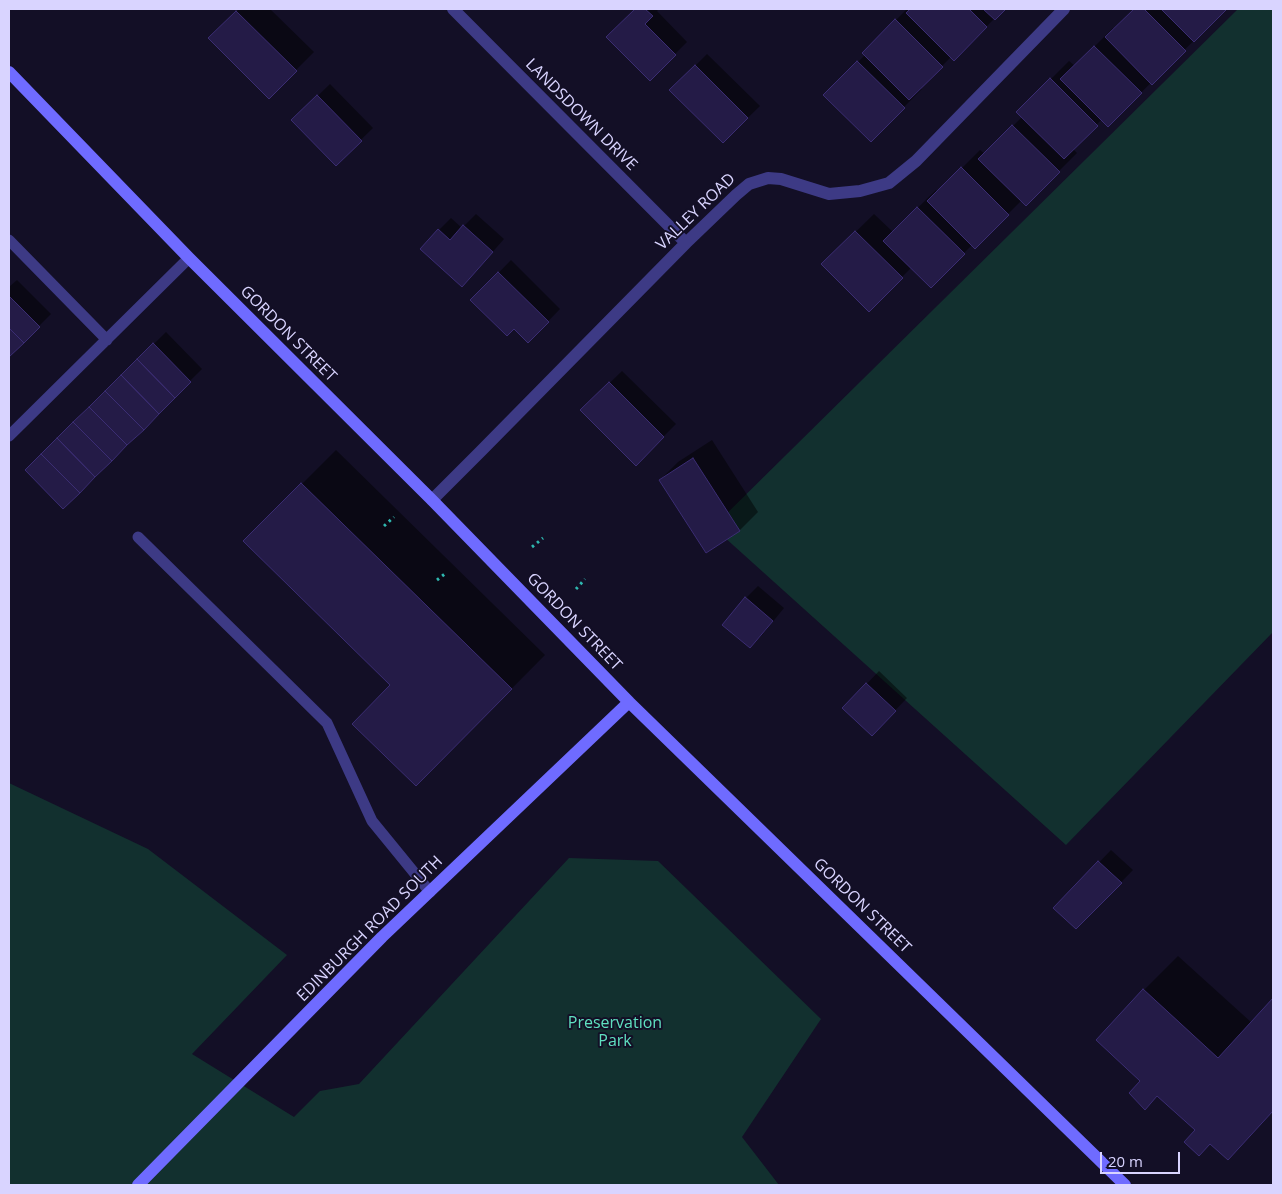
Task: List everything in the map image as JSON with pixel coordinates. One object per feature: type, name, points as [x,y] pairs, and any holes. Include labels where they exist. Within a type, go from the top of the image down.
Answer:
[{"type":"main road","name":"GORDON STREET","points":[[9,72],[189,258],[432,500],[629,702],[1125,1185]]},
{"type":"main road","name":"EDINBURGH ROAD SOUTH","points":[[138,1185],[376,944],[629,702]]},
{"type":"street","name":"LANDSDOWN DRIVE","points":[[453,9],[686,243]]},
{"type":"street","name":"VALLEY ROAD","points":[[432,500],[686,243],[749,184],[768,178],[781,179],[829,194],[860,191],[889,183],[916,161],[1064,9]]},
{"type":"lane","points":[[9,240],[107,340]]},
{"type":"lane","points":[[9,436],[189,258]]},
{"type":"lane","points":[[138,538],[327,723],[372,821],[430,892]]},
{"type":"path","points":[[384,526],[394,518]]},
{"type":"path","points":[[532,547],[543,538]]},
{"type":"path","points":[[438,580],[446,573]]},
{"type":"path","points":[[576,589],[585,579]]},
{"type":"green space","points":[[1238,9],[1273,9],[1273,632],[1066,845],[713,527]]},
{"type":"green space","name":"Preservation Park","points":[[9,783],[148,849],[287,955],[192,1054],[294,1117],[320,1091],[359,1084],[569,858],[658,861],[821,1019],[742,1137],[779,1185],[9,1185]]},
{"type":"building","points":[[635,9],[645,9],[653,16],[645,24],[676,55],[650,81],[606,37]]},
{"type":"building","points":[[910,9],[969,9],[987,27],[954,61],[906,13]]},
{"type":"building","points":[[983,9],[1006,9],[995,20]]},
{"type":"building","points":[[1134,9],[1144,9],[1186,51],[1152,85],[1105,37]]},
{"type":"building","points":[[1161,9],[1227,9],[1194,42]]},
{"type":"building","points":[[236,11],[297,71],[269,99],[208,38]]},
{"type":"building","points":[[895,19],[943,67],[909,100],[862,53]]},
{"type":"building","points":[[1094,46],[1142,93],[1108,127],[1060,79]]},
{"type":"building","points":[[857,61],[905,108],[871,142],[823,95]]},
{"type":"building","points":[[695,65],[748,118],[723,143],[669,90]]},
{"type":"building","points":[[1050,78],[1098,126],[1064,159],[1016,112]]},
{"type":"building","points":[[317,95],[362,141],[336,166],[291,120]]},
{"type":"building","points":[[1012,125],[1060,172],[1026,206],[978,159]]},
{"type":"building","points":[[961,167],[1009,215],[975,249],[927,201]]},
{"type":"building","points":[[917,207],[965,254],[931,288],[883,241]]},
{"type":"building","points":[[463,225],[493,252],[462,287],[420,249],[438,229],[450,240]]},
{"type":"building","points":[[855,231],[903,278],[869,312],[821,264]]},
{"type":"building","points":[[498,272],[549,322],[528,343],[514,329],[507,336],[470,300]]},
{"type":"building","points":[[9,296],[40,327],[24,343],[9,328]]},
{"type":"building","points":[[9,328],[24,343],[9,357]]},
{"type":"building","points":[[153,343],[191,382],[175,398],[137,359]]},
{"type":"building","points":[[137,359],[175,398],[159,414],[121,375]]},
{"type":"building","points":[[121,375],[159,414],[144,430],[105,391]]},
{"type":"building","points":[[609,382],[664,437],[636,466],[580,410]]},
{"type":"building","points":[[105,391],[144,430],[127,445],[89,407]]},
{"type":"building","points":[[89,407],[127,445],[112,461],[73,422]]},
{"type":"building","points":[[73,422],[112,461],[95,477],[57,438]]},
{"type":"building","points":[[57,438],[95,477],[80,493],[41,454]]},
{"type":"building","points":[[41,454],[80,493],[63,509],[25,470]]},
{"type":"building","points":[[693,458],[740,531],[706,553],[659,480]]},
{"type":"building","points":[[301,483],[512,689],[416,786],[352,724],[390,685],[243,541]]},
{"type":"building","points":[[745,597],[773,621],[750,648],[722,625]]},
{"type":"building","points":[[866,683],[896,711],[872,736],[842,708]]},
{"type":"building","points":[[1098,861],[1122,883],[1076,929],[1053,908]]},
{"type":"building","points":[[1143,989],[1218,1058],[1273,998],[1273,1111],[1228,1160],[1210,1144],[1199,1156],[1184,1142],[1195,1130],[1157,1096],[1145,1110],[1129,1093],[1140,1081],[1096,1040]]}]
